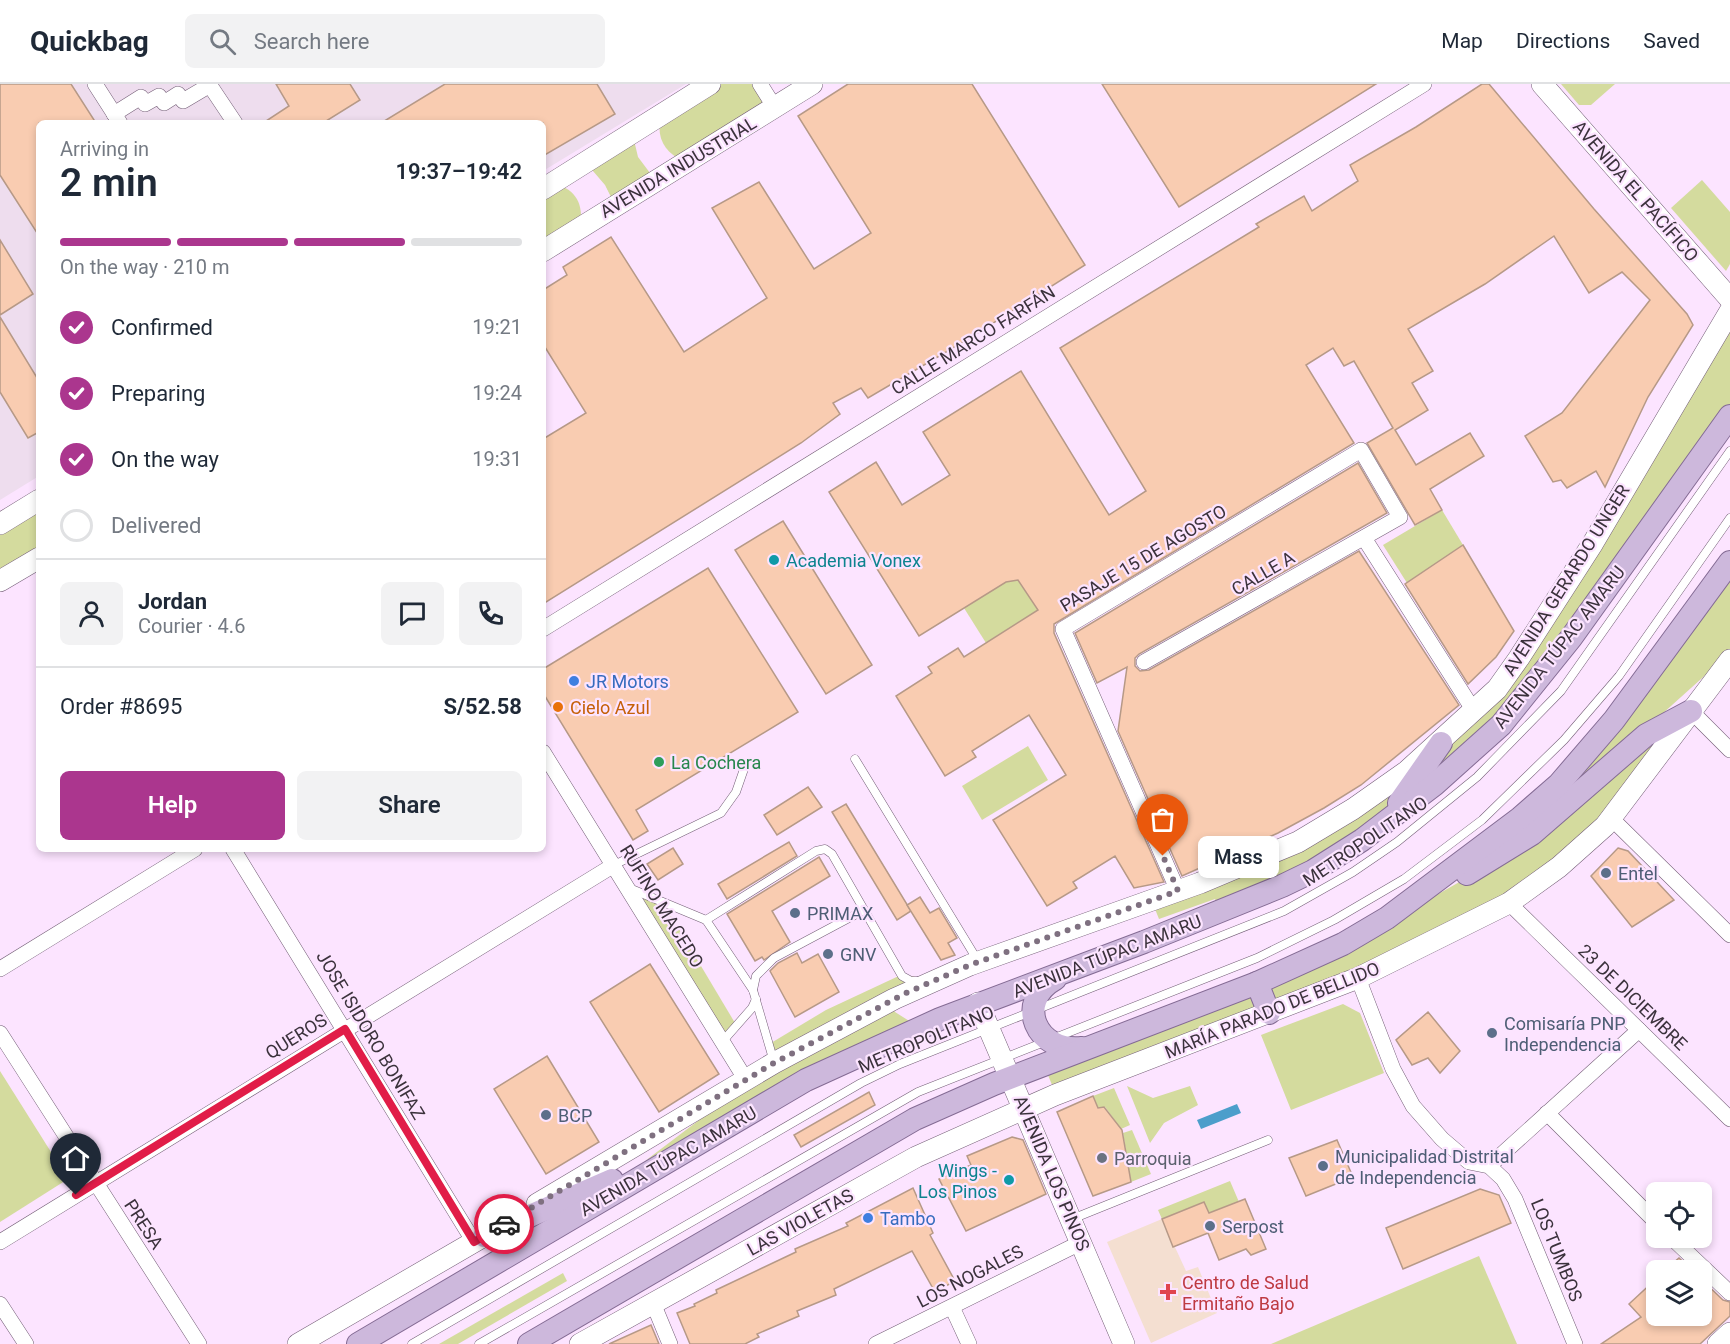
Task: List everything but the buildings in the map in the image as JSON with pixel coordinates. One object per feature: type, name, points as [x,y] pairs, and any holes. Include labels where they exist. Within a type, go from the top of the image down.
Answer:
[{"type":"main road","name":"AVENIDA TÚPAC AMARU","points":[[358,1344],[806,1080],[978,1003],[1073,970],[1282,886],[1314,871],[1385,823],[1434,785],[1501,725],[1571,638],[1730,416]]},
{"type":"main road","points":[[1388,918],[1520,818],[1559,784],[1614,720],[1730,562]]},
{"type":"main road","points":[[529,1344],[1006,1067],[1091,1046],[1257,983],[1343,944],[1532,834],[1646,735],[1691,711]]},
{"type":"main road","points":[[1385,823],[1441,743]]},
{"type":"main road","points":[[1073,970],[1047,984],[1036,1000],[1034,1011],[1036,1026],[1046,1039],[1065,1048],[1091,1046]]},
{"type":"main road","points":[[1257,983],[1269,1013]]},
{"type":"main road","points":[[479,1239],[707,1138]]},
{"type":"street","points":[[95,84],[117,118],[141,97],[145,104],[159,96],[164,103],[178,94],[183,101],[209,84],[233,120]]},
{"type":"street","points":[[546,187],[710,84]]},
{"type":"street","points":[[760,84],[775,108]]},
{"type":"street","name":"AVENIDA INDUSTRIAL","points":[[546,248],[812,84]]},
{"type":"street","name":"CALLE MARCO FARFÁN","points":[[546,627],[1424,84]]},
{"type":"street","name":"AVENIDA EL PACÍFICO","points":[[1542,84],[1730,299]]},
{"type":"street","name":"AVENIDA GERARDO UNGER","points":[[298,1344],[774,1063],[894,999],[979,962],[1178,891],[1298,842],[1407,771],[1441,743],[1497,688],[1554,607],[1730,311]]},
{"type":"street","name":"PASAJE 15 DE AGOSTO","points":[[1178,891],[1063,629],[1361,450],[1400,517]]},
{"type":"street","points":[[0,524],[36,502]]},
{"type":"street","name":"CALLE A","points":[[1144,662],[1400,517]]},
{"type":"street","points":[[1364,538],[1474,711]]},
{"type":"street","points":[[0,581],[36,560]]},
{"type":"street","name":"MARÍA PARADO DE BELLIDO","points":[[1025,1109],[1358,978],[1509,903],[1559,867],[1611,818],[1730,660]]},
{"type":"street","points":[[1691,711],[1730,750]]},
{"type":"street","name":"RUFINO MACEDO","points":[[546,757],[746,1080]]},
{"type":"street","points":[[1611,818],[1730,936]]},
{"type":"street","points":[[0,969],[190,852]]},
{"type":"street","name":"JOSE ISIDORO BONIFAZ","points":[[235,852],[479,1239]]},
{"type":"street","name":"QUEROS","points":[[0,1242],[614,865]]},
{"type":"street","name":"23 DE DICIEMBRE","points":[[1509,903],[1730,1119]]},
{"type":"street","name":"LOS TUMBOS","points":[[1358,978],[1393,1069],[1413,1106],[1442,1139],[1469,1162],[1489,1166],[1503,1179],[1515,1199],[1575,1344]]},
{"type":"street","name":"AVENIDA LOS PINOS","points":[[978,1003],[1124,1344]]},
{"type":"street","points":[[1489,1166],[1639,1030]]},
{"type":"street","name":"PRESA","points":[[0,1033],[199,1344]]},
{"type":"street","name":"LAS VIOLETAS","points":[[580,1344],[916,1157],[1025,1109]]},
{"type":"street","points":[[1547,1113],[1646,1212]]},
{"type":"street","name":"LOS NOGALES","points":[[876,1344],[1082,1242]]},
{"type":"street","points":[[1683,1248],[1730,1293]]},
{"type":"street","points":[[653,1303],[670,1344]]},
{"type":"street","points":[[0,1304],[26,1344]]},
{"type":"street","points":[[952,1306],[969,1344]]},
{"type":"street","points":[[1718,1344],[1730,1332]]},
{"type":"lane","name":"METROPOLITANO","points":[[412,1344],[861,1083],[900,1064],[1284,911],[1353,872],[1429,818],[1509,748],[1561,691],[1730,451]]},
{"type":"lane","points":[[479,1344],[908,1097],[1006,1067],[1046,1039],[1257,958],[1308,934],[1385,891],[1461,837],[1536,770],[1619,676],[1730,518]]},
{"type":"lane","points":[[855,759],[979,962]]},
{"type":"lane","points":[[614,865],[721,813],[736,792],[744,769]]},
{"type":"lane","points":[[706,920],[821,849],[832,854],[904,978],[910,981],[935,980]]},
{"type":"lane","points":[[628,888],[706,920],[753,990],[774,1063]]},
{"type":"lane","points":[[753,990],[756,976],[774,958],[864,910]]},
{"type":"lane","points":[[722,1042],[752,1008],[756,999]]},
{"type":"lane","points":[[1072,1219],[1268,1140]]},
{"type":"shaded area","points":[[0,84],[686,84],[546,169],[546,120],[36,120],[36,478],[0,500]]},
{"type":"shaded area","name":"Centro de Salud Ermitaño Bajo","points":[[1162,1219],[1186,1271],[1198,1267],[1217,1313],[1151,1343],[1107,1242]]},
{"type":"green space","points":[[716,84],[757,84],[771,107],[684,161],[672,154],[664,145],[660,134],[660,120]]},
{"type":"green space","points":[[1561,84],[1615,84],[1591,105],[1579,105]]},
{"type":"green space","points":[[633,136],[638,157],[650,173],[611,197],[605,185],[587,164]]},
{"type":"green space","points":[[1702,180],[1730,212],[1730,264],[1726,271],[1671,208]]},
{"type":"green space","points":[[555,184],[573,194],[581,211],[581,218],[580,226],[546,247],[546,189]]},
{"type":"green space","points":[[1730,316],[1730,409],[1500,724],[1401,806],[1444,745],[1498,690]]},
{"type":"green space","points":[[36,507],[36,559],[0,581],[0,529]]},
{"type":"green space","points":[[1442,510],[1463,545],[1407,583],[1383,545]]},
{"type":"green space","points":[[1730,566],[1730,653],[1583,785],[1561,787]]},
{"type":"green space","points":[[1015,576],[1038,610],[986,643],[964,608]]},
{"type":"green space","points":[[1709,683],[1608,817],[1507,900],[1273,1006],[1268,982],[1345,947],[1484,868]]},
{"type":"green space","points":[[1028,746],[1048,780],[982,820],[962,786]]},
{"type":"green space","points":[[1407,775],[1383,823],[1219,910],[1215,899],[1159,919],[1153,904]]},
{"type":"green space","points":[[635,895],[664,904],[735,1023],[723,1038]]},
{"type":"green space","points":[[903,974],[927,980],[776,1060],[771,1043],[826,1010]]},
{"type":"green space","points":[[1252,995],[1257,1010],[1055,1092],[1045,1068]]},
{"type":"green space","points":[[891,1003],[895,1012],[914,1024],[801,1077],[645,1161],[748,1083]]},
{"type":"green space","points":[[1343,1004],[1360,1013],[1384,1073],[1291,1110],[1261,1035]]},
{"type":"green space","points":[[0,1071],[68,1179],[0,1222]]},
{"type":"green space","points":[[1127,1086],[1153,1098],[1190,1086],[1198,1105],[1164,1123],[1150,1143]]},
{"type":"green space","points":[[1114,1088],[1130,1125],[1121,1129],[1105,1107],[1098,1108],[1093,1096]]},
{"type":"green space","points":[[1132,1130],[1151,1174],[1131,1182],[1123,1133]]},
{"type":"green space","points":[[1230,1181],[1239,1202],[1209,1213],[1204,1202],[1162,1219],[1158,1210]]},
{"type":"green space","points":[[1479,1256],[1517,1344],[1271,1344]]},
{"type":"green space","points":[[563,1273],[567,1281],[458,1344],[439,1344]]},
{"type":"water","points":[[1237,1104],[1241,1113],[1201,1129],[1197,1120]]},
{"type":"way so far","points":[[504,1224],[774,1063],[918,987],[970,965],[1178,891],[1163,856]]},
{"type":"place","name":"Academia Vonex","points":[[774,560]]},
{"type":"place","name":"JR Motors","points":[[574,681]]},
{"type":"place","name":"Cielo Azul","points":[[558,707]]},
{"type":"place","name":"La Cochera","points":[[659,762]]},
{"type":"place","name":"Mass","points":[[1163,856]]},
{"type":"place","name":"Entel","points":[[1606,873]]},
{"type":"place","name":"PRIMAX","points":[[795,913]]},
{"type":"place","name":"GNV","points":[[828,954]]},
{"type":"place","name":"Comisaría PNP Independencia","points":[[1492,1033]]},
{"type":"place","name":"BCP","points":[[546,1115]]},
{"type":"place","name":"Parroquia","points":[[1102,1158]]},
{"type":"place","name":"Municipalidad Distrital de Independencia","points":[[1323,1166]]},
{"type":"place","name":"Wings - Los Pinos","points":[[1009,1180]]},
{"type":"place","name":"Tambo","points":[[868,1218]]},
{"type":"place","name":"Serpost","points":[[1210,1226]]},
{"type":"place","name":"Centro de Salud Ermitaño Bajo","points":[[1168,1292]]},
{"type":"route","points":[[76,1195],[345,1029],[474,1242],[504,1224]]}]
